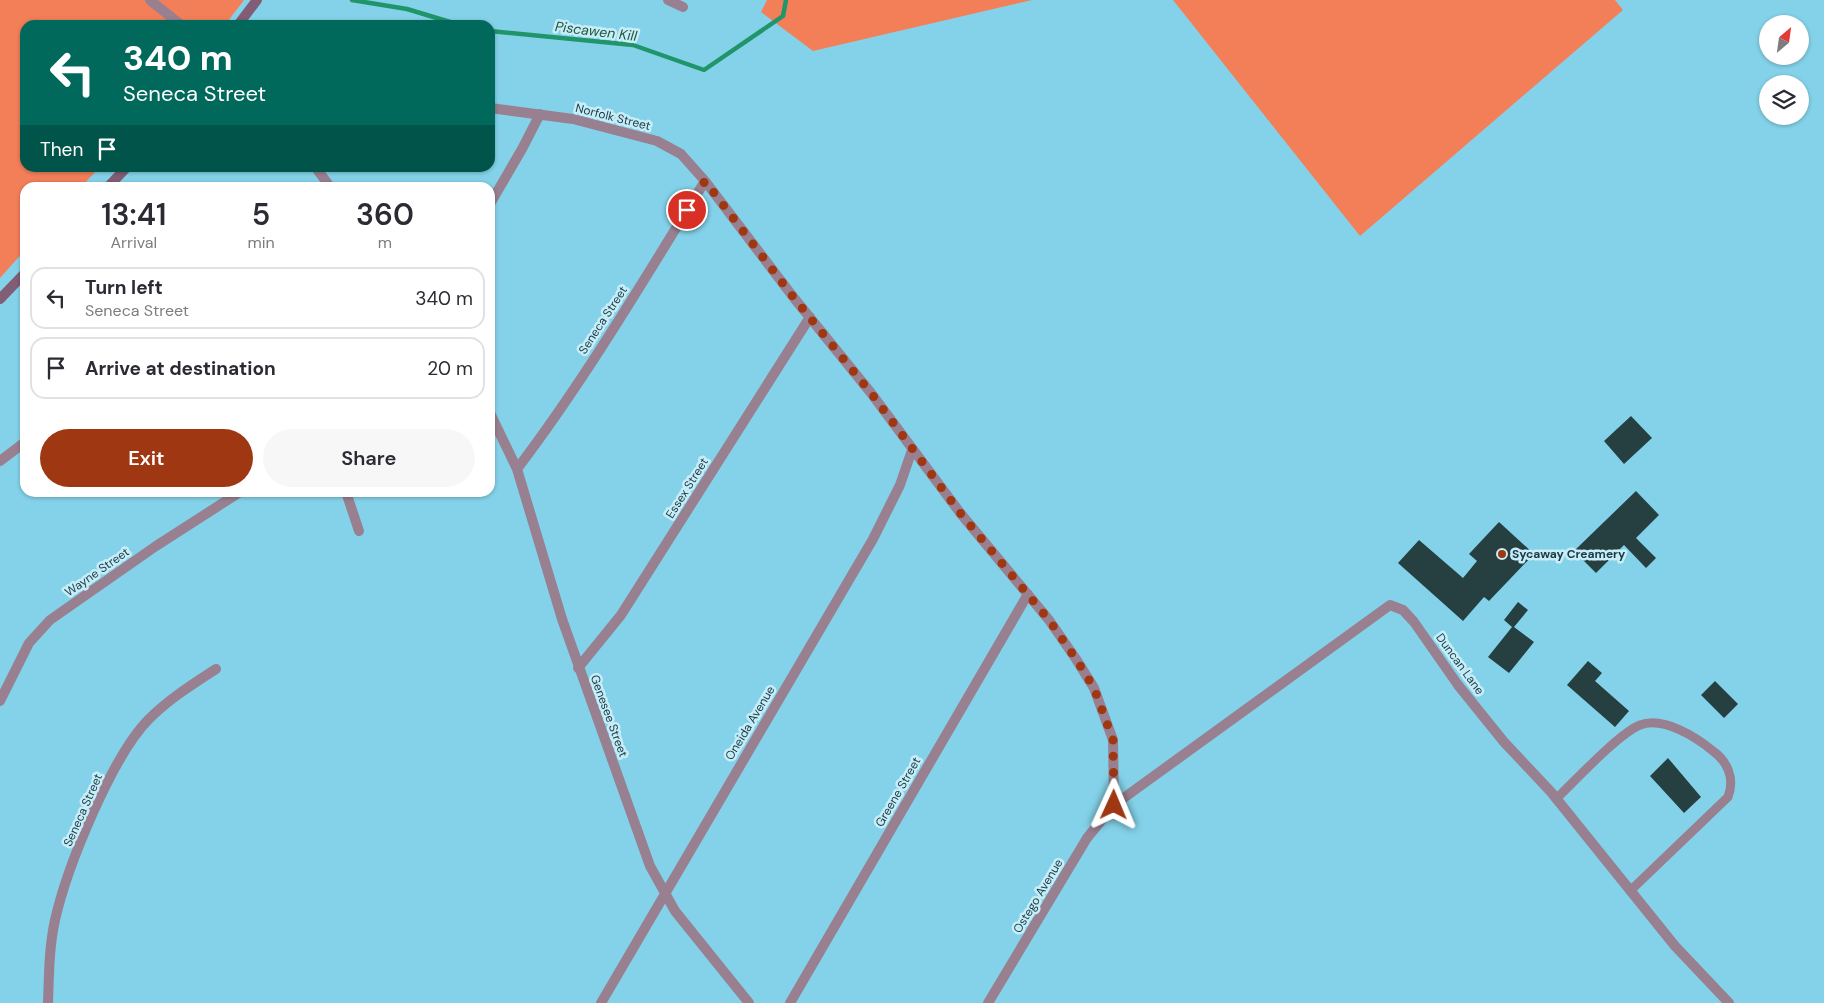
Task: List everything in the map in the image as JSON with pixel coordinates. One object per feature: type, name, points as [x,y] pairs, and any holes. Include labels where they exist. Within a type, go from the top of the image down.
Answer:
[{"type":"street","points":[[150,0],[175,20]]},
{"type":"street","points":[[242,20],[257,0]]},
{"type":"street","points":[[668,0],[683,7]]},
{"type":"street","name":"Norfolk Street","points":[[495,109],[540,114],[628,131],[657,141],[681,154],[705,181],[871,393],[961,514],[1049,620],[1076,659],[1094,688],[1113,740],[1115,758],[1114,805]]},
{"type":"street","points":[[495,195],[540,114]]},
{"type":"street","points":[[112,182],[122,172]]},
{"type":"street","name":"Seneca Street","points":[[517,469],[541,437],[705,181]]},
{"type":"street","points":[[0,299],[20,278]]},
{"type":"street","name":"Essex Street","points":[[578,668],[621,615],[810,317]]},
{"type":"street","name":"Genesee Street","points":[[495,424],[517,469],[578,668],[650,866],[663,894],[749,1003]]},
{"type":"street","points":[[0,460],[20,446]]},
{"type":"street","name":"Oneida Avenue","points":[[601,1003],[663,894],[873,539],[900,484],[912,450]]},
{"type":"street","name":"Wayne Street","points":[[0,701],[29,643],[50,620],[156,546],[232,497]]},
{"type":"street","points":[[348,497],[360,531]]},
{"type":"street","name":"Greene Street","points":[[790,1003],[1028,594]]},
{"type":"street","name":"Duncan Lane","points":[[1114,805],[1390,605],[1403,610],[1414,622],[1481,714],[1556,798],[1674,946],[1729,1003]]},
{"type":"street","name":"Seneca Street","points":[[48,1003],[51,943],[56,919],[74,860],[104,790],[122,758],[148,720],[174,696],[216,669]]},
{"type":"street","name":"Ostego Avenue","points":[[988,1003],[1087,838],[1114,805]]},
{"type":"lane","points":[[1556,798],[1623,736],[1641,725],[1673,727],[1697,738],[1722,757],[1730,774],[1732,786],[1728,797],[1630,890]]},
{"type":"shaded area","points":[[0,0],[244,0],[229,20],[20,20],[20,172],[95,172],[86,182],[20,182],[20,256],[0,278]]},
{"type":"shaded area","points":[[767,0],[1032,0],[813,51],[761,12]]},
{"type":"shaded area","points":[[1173,0],[1615,0],[1623,10],[1360,236]]},
{"type":"building","points":[[1631,416],[1652,438],[1624,464],[1604,441]]},
{"type":"building","points":[[1636,491],[1659,515],[1636,538],[1656,558],[1646,568],[1624,545],[1596,573],[1574,551]]},
{"type":"building","points":[[1499,522],[1534,554],[1489,601],[1484,597],[1463,621],[1398,563],[1419,540],[1463,578],[1477,561],[1469,554]]},
{"type":"building","points":[[1518,602],[1528,610],[1514,627],[1534,642],[1509,673],[1488,657],[1512,627],[1504,620]]},
{"type":"building","points":[[1588,661],[1602,673],[1595,681],[1629,711],[1615,727],[1567,685]]},
{"type":"building","points":[[1715,681],[1738,704],[1724,718],[1701,695]]},
{"type":"building","points":[[1668,758],[1701,797],[1684,813],[1650,776]]},
{"type":"waterway","name":"Piscawen Kill","points":[[352,0],[407,9],[443,20]]},
{"type":"waterway","name":"Piscawen Kill","points":[[495,31],[633,45],[704,70],[783,16],[786,0]]},
{"type":"place","name":"Sycaway Creamery","points":[[1502,554]]},
{"type":"route","points":[[687,210],[705,181],[726,206],[794,298],[871,393],[961,514],[1049,620],[1094,688],[1104,712],[1113,740],[1115,758],[1114,805]]}]
